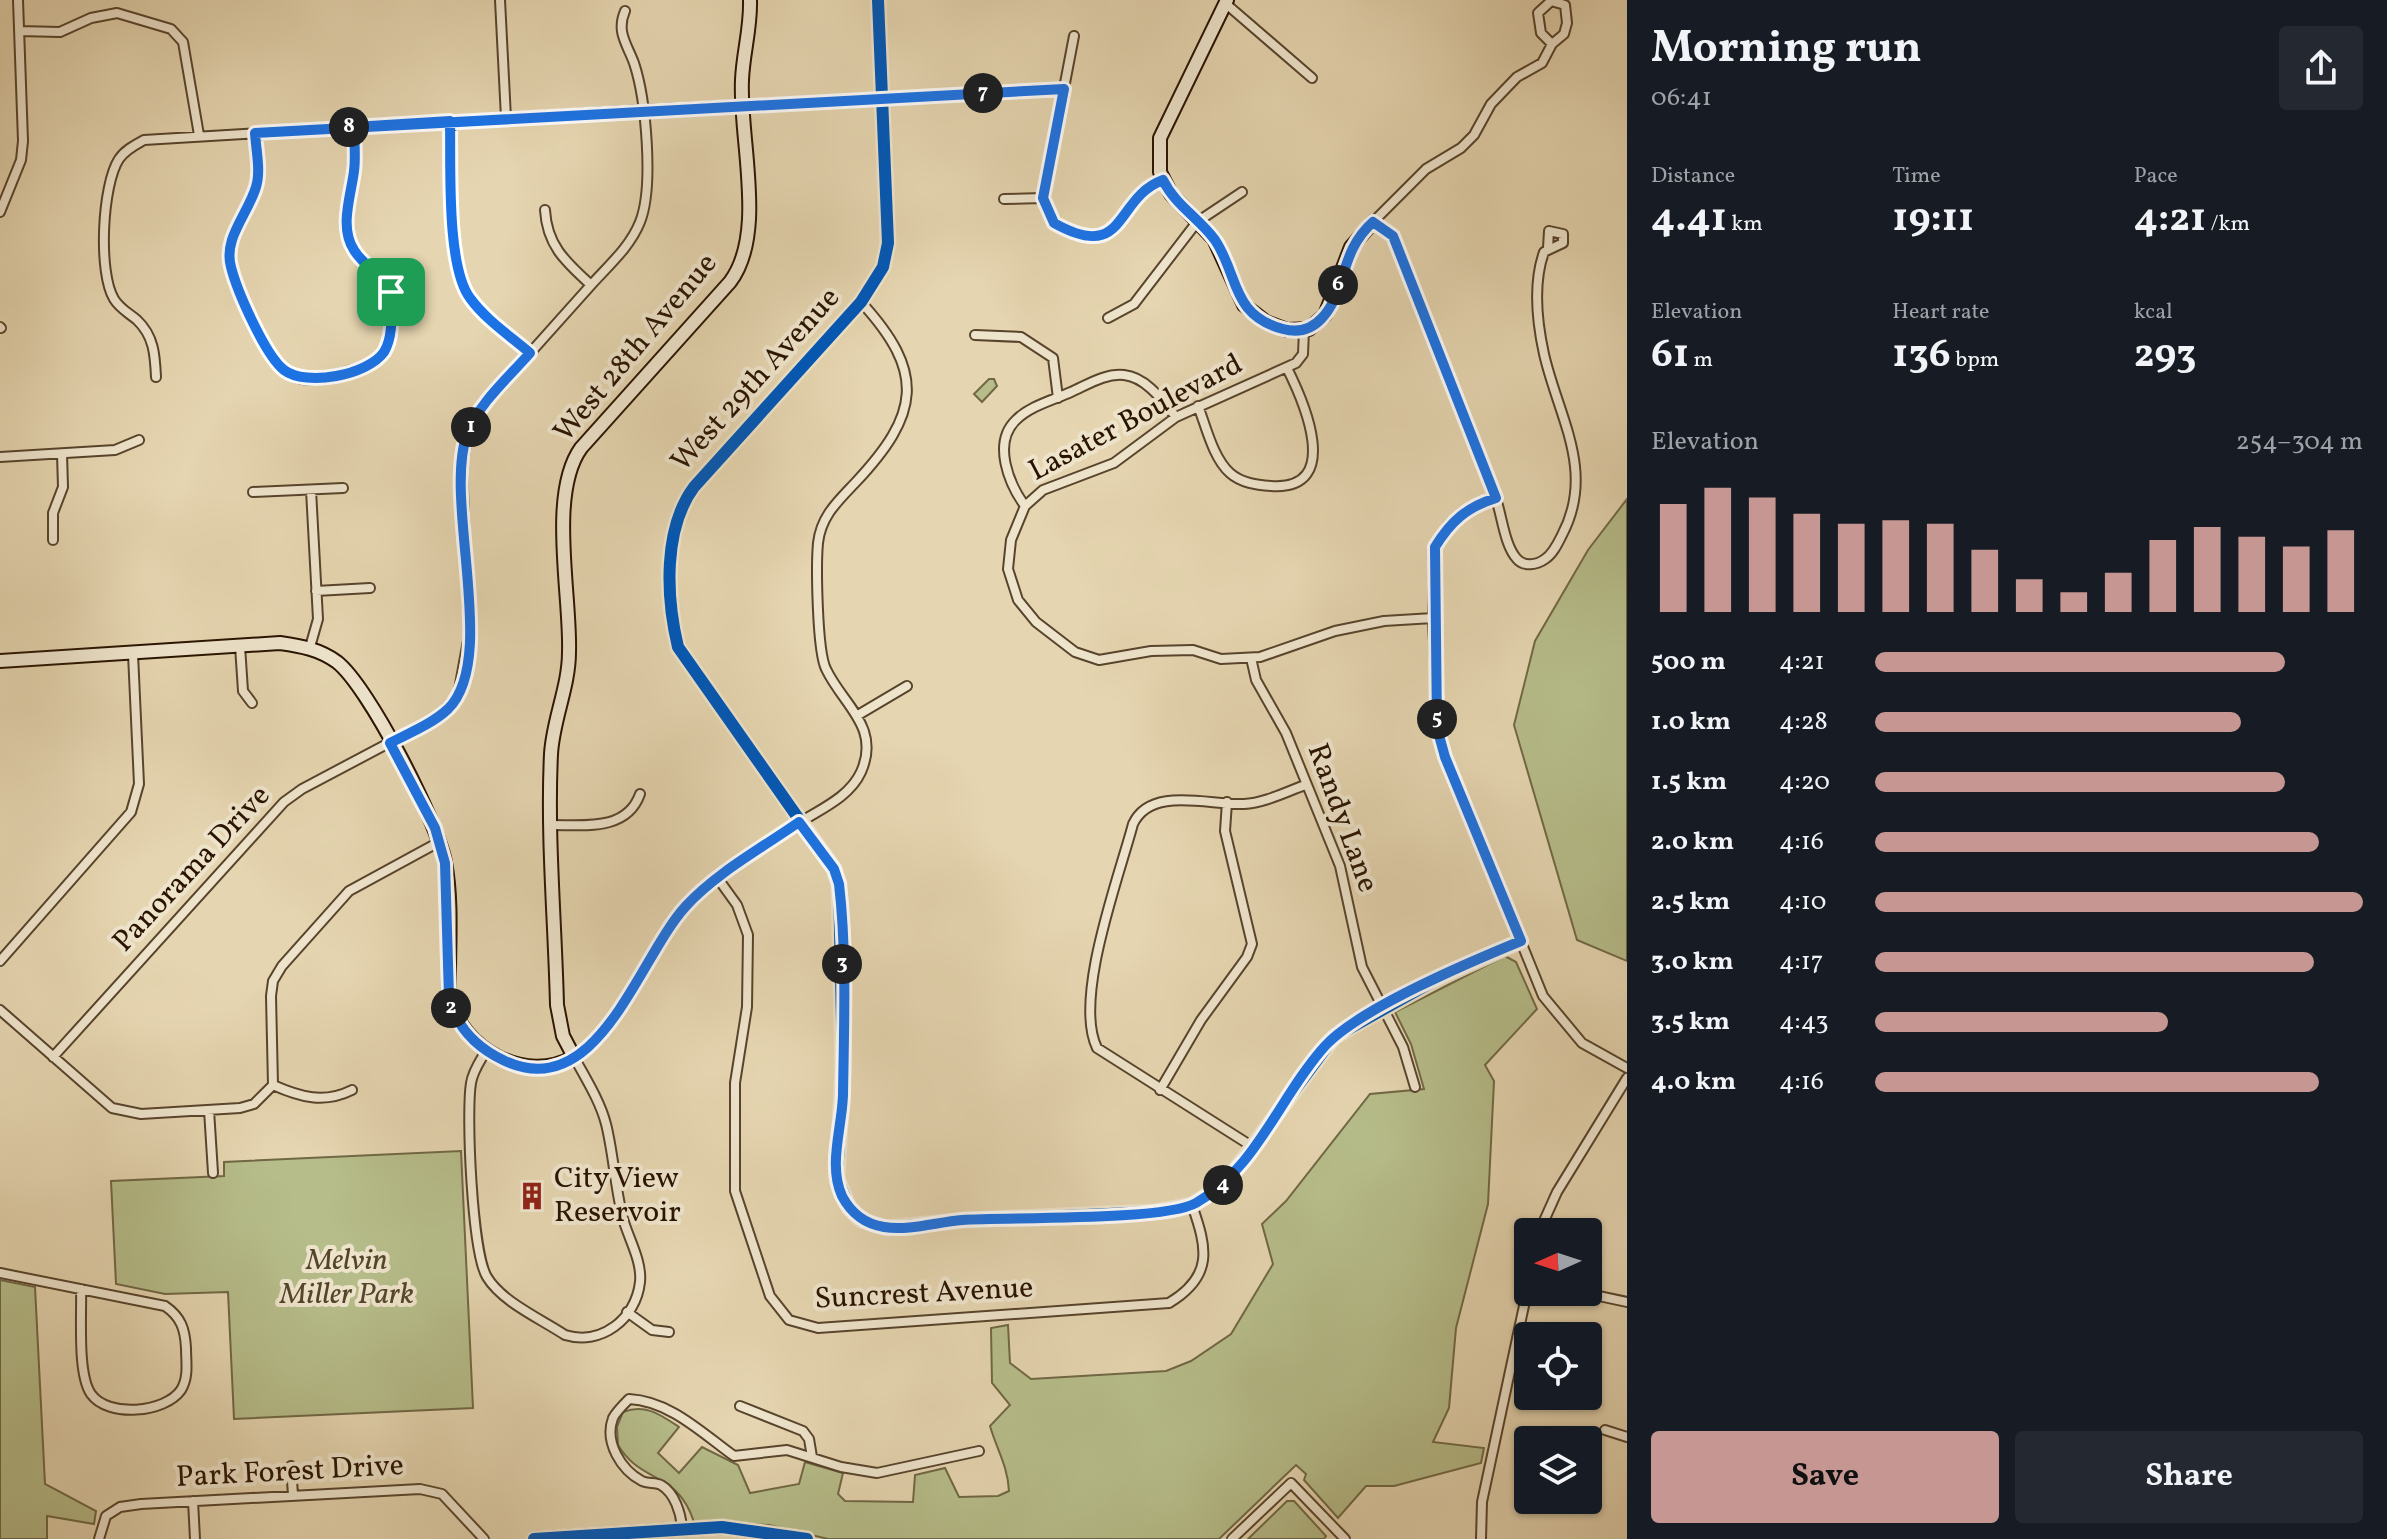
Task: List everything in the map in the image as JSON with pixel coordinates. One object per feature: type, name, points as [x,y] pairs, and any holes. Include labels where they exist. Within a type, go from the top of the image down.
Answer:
[{"type":"street","points":[[0,212],[21,160],[23,141],[18,0]]},
{"type":"street","points":[[500,0],[506,118]]},
{"type":"street","name":"West 28th Avenue","points":[[627,1312],[637,1293],[639,1266],[623,1219],[606,1125],[558,1020],[551,754],[569,652],[564,504],[567,473],[572,460],[730,282],[742,264],[748,223],[743,106],[750,0]]},
{"type":"street","name":"West 29th Avenue","points":[[878,0],[888,243],[883,267],[861,302],[694,487],[681,506],[673,528],[674,629],[678,647],[834,869],[839,884],[843,1082],[836,1160],[839,1186],[849,1208],[861,1220],[887,1228],[967,1220],[1154,1212],[1192,1205],[1225,1184],[1327,1044],[1350,1025],[1468,963],[1521,941]]},
{"type":"street","points":[[1312,78],[1226,2],[1163,128],[1158,148],[1163,180],[1176,201],[1219,248],[1244,305],[1277,327],[1304,330],[1325,315],[1351,247],[1373,222],[1426,169],[1461,148],[1474,135],[1502,92],[1519,75],[1542,63],[1552,44],[1560,40],[1567,23],[1565,5],[1559,1],[1551,1],[1538,13],[1541,33],[1552,44]]},
{"type":"street","name":"Panorama Drive","points":[[53,1057],[284,802],[302,789],[438,717],[449,707],[463,682],[469,635],[463,449],[481,408],[625,249],[641,220],[646,183],[643,110],[636,71],[621,31],[625,11]]},
{"type":"street","points":[[19,31],[60,32],[91,18],[117,13],[179,34],[199,135]]},
{"type":"street","points":[[1074,36],[1043,198],[1054,223],[1077,233],[1102,235],[1121,224],[1139,192],[1163,180]]},
{"type":"street","points":[[156,377],[154,346],[148,334],[114,299],[107,283],[105,241],[112,174],[119,159],[144,140],[1064,89]]},
{"type":"street","points":[[450,121],[455,252],[462,285],[470,299],[530,353]]},
{"type":"street","points":[[255,133],[258,178],[233,235],[230,264],[271,354],[281,368],[293,376],[320,379],[366,366],[385,350],[390,337],[391,292],[385,279],[353,250],[348,237],[346,222],[355,167],[354,127]]},
{"type":"street","points":[[1108,318],[1134,304],[1197,222],[1242,192]]},
{"type":"street","points":[[1004,199],[1043,198]]},
{"type":"street","points":[[545,210],[553,245],[591,285]]},
{"type":"street","points":[[1373,222],[1393,236],[1496,498],[1512,552],[1519,562],[1526,565],[1547,559],[1555,549],[1572,513],[1576,493],[1566,416],[1544,352],[1537,288],[1541,261],[1548,248]]},
{"type":"street","points":[[0,661],[280,643],[310,647],[326,655],[355,680],[439,842],[445,863],[449,997],[462,1028],[505,1061],[528,1067],[552,1066],[584,1053],[604,1032],[684,907],[756,852],[837,799],[860,775],[866,759],[867,741],[858,715],[825,668],[818,545],[822,522],[832,507],[890,445],[904,414],[907,385],[902,357],[888,332],[861,302]]},
{"type":"street","name":"Lasater Boulevard","points":[[1304,330],[1303,354],[1287,368],[1176,417],[1114,463],[1043,490],[1025,506],[1011,540],[1008,569],[1012,583],[1027,613],[1075,652],[1099,660],[1151,651],[1193,650],[1221,659],[1251,658],[1289,650],[1335,631],[1384,621],[1433,618]]},
{"type":"street","points":[[975,335],[1021,337],[1044,350],[1053,358],[1058,398]]},
{"type":"street","points":[[1198,406],[1228,472],[1245,482],[1258,484],[1279,486],[1295,481],[1309,467],[1314,447],[1308,414],[1287,368]]},
{"type":"street","points":[[1025,506],[1004,459],[1005,440],[1013,422],[1028,411],[1103,378],[1125,375],[1144,383],[1176,417]]},
{"type":"street","points":[[0,457],[115,450],[139,440]]},
{"type":"street","points":[[53,540],[53,513],[63,487],[62,454]]},
{"type":"street","points":[[253,492],[343,488]]},
{"type":"street","points":[[310,647],[318,619],[311,490]]},
{"type":"street","points":[[1496,498],[1462,513],[1448,526],[1435,547],[1433,618],[1439,740],[1543,996],[1556,1016],[1582,1043],[1627,1068]]},
{"type":"street","points":[[316,591],[370,588]]},
{"type":"street","points":[[240,646],[243,691],[252,703]]},
{"type":"street","points":[[0,961],[131,812],[139,784],[133,654]]},
{"type":"street","name":"Randy Lane","points":[[1251,658],[1256,680],[1282,723],[1343,875],[1362,967],[1406,1053],[1415,1087]]},
{"type":"street","points":[[858,715],[907,686]]},
{"type":"street","points":[[1253,1147],[1097,1048],[1091,1027],[1096,961],[1138,815],[1160,802],[1249,804],[1305,785]]},
{"type":"street","points":[[552,825],[613,822],[634,809],[640,794]]},
{"type":"street","points":[[1160,1090],[1201,1020],[1247,957],[1252,944],[1225,831],[1227,802]]},
{"type":"street","points":[[0,1010],[112,1108],[141,1114],[254,1104],[273,1085],[271,996],[273,981],[282,966],[349,891],[439,842]]},
{"type":"street","name":"Suncrest Avenue","points":[[719,880],[737,905],[748,935],[747,1007],[735,1083],[735,1191],[770,1296],[789,1320],[818,1328],[1169,1303],[1193,1285],[1202,1270],[1204,1235],[1192,1205]]},
{"type":"street","points":[[487,1049],[475,1069],[470,1094],[474,1230],[481,1264],[498,1290],[565,1335],[577,1339],[601,1337],[627,1312],[652,1330],[669,1332]]},
{"type":"street","points":[[1545,1218],[1557,1192],[1627,1078]]},
{"type":"street","points":[[273,1085],[322,1099],[352,1090]]},
{"type":"street","points":[[209,1110],[213,1173]]},
{"type":"street","points":[[0,1273],[158,1303],[179,1318],[185,1335],[187,1372],[176,1396],[159,1405],[117,1409],[108,1407],[91,1394],[84,1370],[81,1289]]},
{"type":"street","points":[[1602,1297],[1627,1302]]},
{"type":"street","points":[[1481,1539],[1482,1502],[1524,1306]]},
{"type":"street","points":[[682,1528],[681,1515],[673,1498],[660,1485],[643,1482],[616,1455],[611,1440],[613,1418],[629,1399],[647,1400],[673,1412],[734,1456],[787,1450],[877,1473],[979,1451]]},
{"type":"street","points":[[740,1406],[803,1431],[809,1439],[812,1457]]},
{"type":"street","points":[[1605,1430],[1627,1437]]},
{"type":"street","points":[[291,1466],[293,1495]]},
{"type":"street","points":[[1232,1539],[1291,1483],[1345,1539]]},
{"type":"street","name":"Park Forest Drive","points":[[99,1539],[106,1516],[120,1507],[293,1495],[432,1490],[450,1501],[484,1539]]},
{"type":"street","points":[[193,1501],[195,1539]]},
{"type":"street","points":[[534,1539],[682,1528],[741,1529],[807,1539]]},
{"type":"green space","points":[[989,379],[994,379],[997,386],[982,402],[974,394]]},
{"type":"green space","points":[[1627,499],[1627,961],[1577,940],[1514,725],[1535,641],[1588,550]]},
{"type":"green space","points":[[1505,956],[1516,962],[1537,1009],[1485,1065],[1494,1081],[1488,1204],[1456,1328],[1449,1408],[1433,1442],[1484,1448],[1481,1463],[1394,1486],[1366,1486],[1338,1518],[1304,1480],[1306,1474],[1296,1465],[1219,1539],[828,1539],[769,1525],[694,1522],[678,1494],[669,1485],[638,1467],[618,1445],[617,1427],[623,1412],[638,1409],[659,1415],[679,1427],[658,1453],[679,1473],[702,1447],[738,1465],[750,1493],[799,1484],[805,1462],[843,1473],[838,1494],[845,1501],[913,1502],[915,1475],[945,1468],[959,1497],[998,1496],[1009,1491],[990,1426],[1010,1405],[992,1383],[991,1328],[1008,1325],[1010,1363],[1031,1379],[1166,1371],[1191,1361],[1231,1334],[1273,1264],[1262,1224],[1286,1201],[1370,1094],[1424,1089],[1411,1044],[1395,1012]]},
{"type":"green space","name":"Melvin Miller Park","points":[[461,1151],[473,1408],[234,1419],[228,1292],[165,1294],[116,1284],[111,1181],[224,1176],[224,1162]]},
{"type":"green space","points":[[0,1280],[35,1287],[45,1484],[96,1511],[94,1524],[47,1516],[47,1539],[0,1539]]},
{"type":"green space","points":[[1287,1501],[1294,1501],[1326,1536],[1324,1539],[1248,1539]]},
{"type":"cycle path","points":[[878,0],[888,243],[883,267],[861,302],[694,487],[677,523],[670,564],[671,607],[678,647],[834,869],[839,884],[843,1068],[837,1178],[849,1208],[861,1220],[887,1228],[967,1220],[1154,1212],[1192,1205],[1225,1184],[1334,1037],[1439,978],[1521,941]]},
{"type":"cycle path","points":[[534,1539],[722,1527],[807,1539]]},
{"type":"place","name":"City View Reservoir","points":[[532,1196]]},
{"type":"route","points":[[391,292],[385,279],[353,250],[348,237],[346,222],[355,167],[354,127],[450,121],[455,252],[462,285],[470,299],[530,353],[481,408],[463,449],[469,635],[463,682],[458,695],[438,717],[390,743],[435,828],[445,863],[449,997],[453,1014],[462,1028],[492,1054],[515,1065],[540,1068],[584,1053],[604,1032],[684,907],[799,822],[834,869],[839,884],[843,1096],[836,1160],[837,1178],[849,1208],[861,1220],[887,1228],[945,1221],[1154,1212],[1192,1205],[1225,1184],[1321,1051],[1350,1025],[1468,963],[1521,941],[1445,757],[1437,728],[1432,569],[1435,547],[1448,526],[1462,513],[1496,498],[1393,236],[1385,228],[1373,222],[1357,237],[1332,301],[1325,315],[1313,327],[1287,330],[1266,322],[1244,305],[1234,289],[1214,239],[1176,201],[1163,180],[1139,192],[1121,224],[1102,235],[1077,233],[1054,223],[1047,214],[1043,198],[1064,89],[882,97],[643,110],[255,133],[256,189],[233,235],[229,250],[230,264],[271,354],[281,368],[307,380],[320,379],[366,366],[378,358],[390,337],[391,292]]}]
